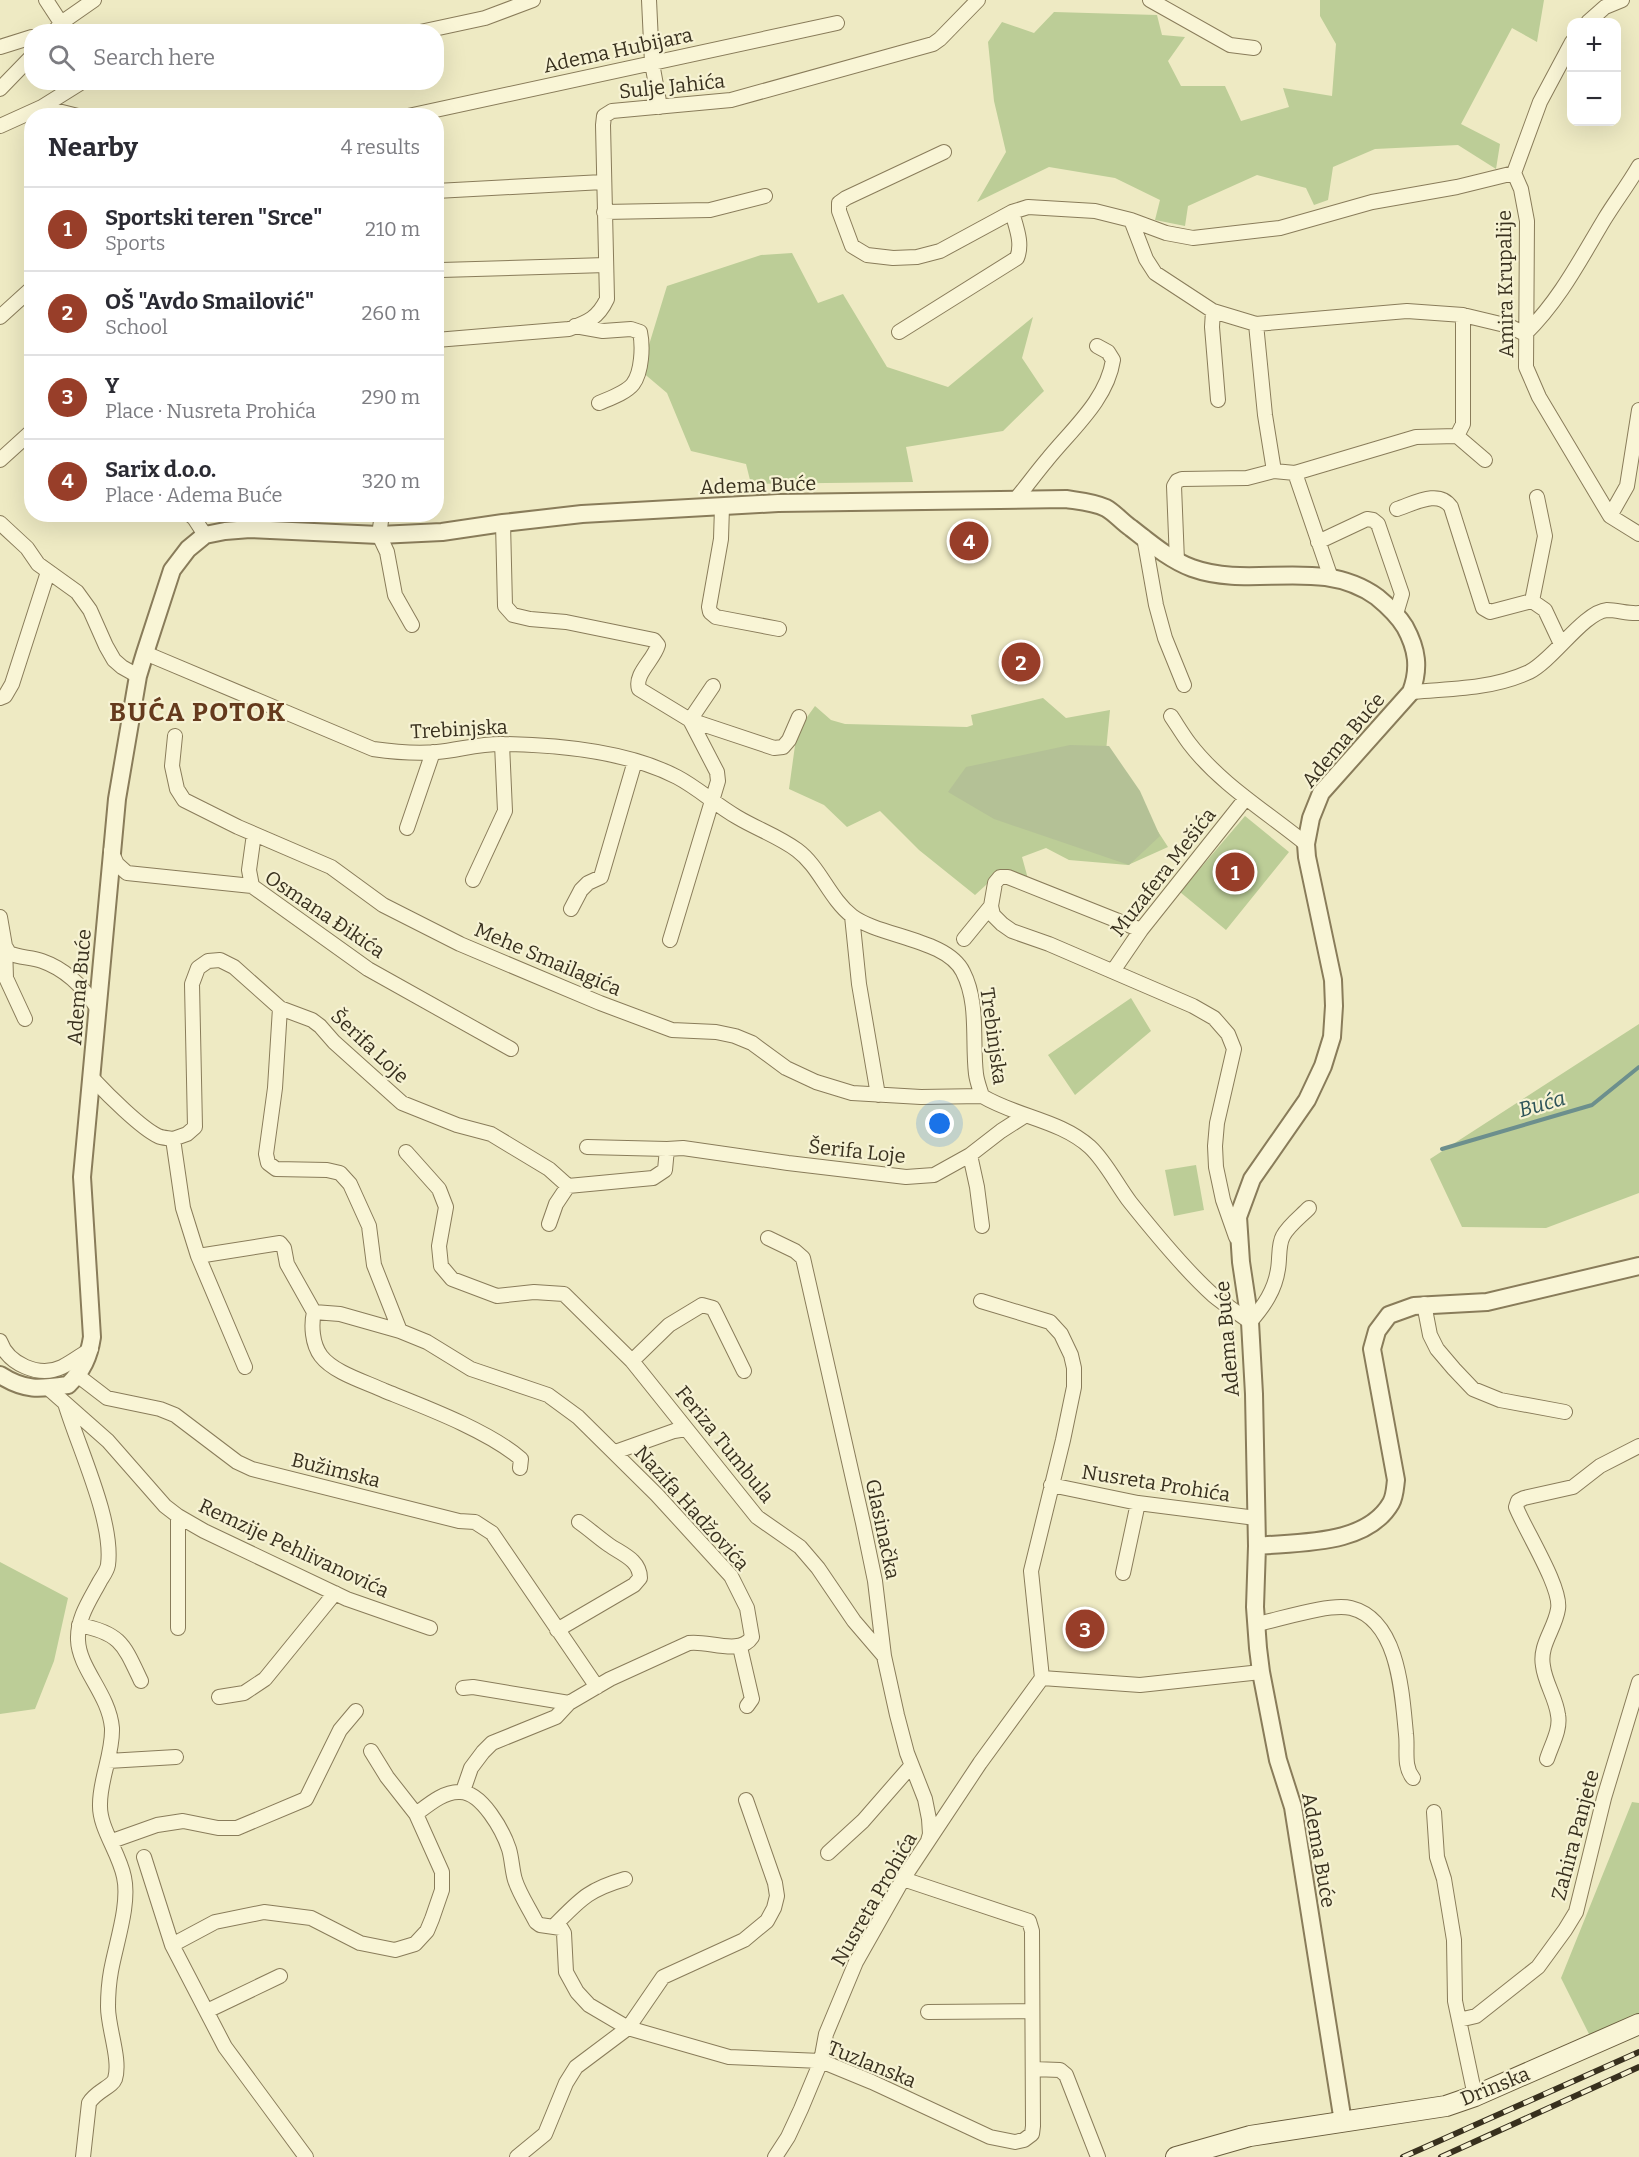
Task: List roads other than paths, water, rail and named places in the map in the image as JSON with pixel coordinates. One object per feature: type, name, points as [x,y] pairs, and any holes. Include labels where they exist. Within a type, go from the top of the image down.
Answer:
[{"type":"main road","name":"Drinska","points":[[1176,2157],[1250,2136],[1446,2106],[1475,2096],[1639,2024]]},
{"type":"street","points":[[46,0],[53,24]]},
{"type":"street","points":[[62,24],[94,0]]},
{"type":"street","points":[[444,27],[485,18],[533,0]]},
{"type":"street","points":[[649,0],[652,63],[660,107]]},
{"type":"street","name":"Sulje Jahića","points":[[444,338],[543,332],[587,322],[601,312],[607,298],[603,182],[604,116],[612,111],[730,100],[933,44],[978,0]]},
{"type":"street","points":[[1150,0],[1230,45],[1254,48]]},
{"type":"street","points":[[1593,18],[1605,8],[1622,0]]},
{"type":"street","name":"Adema Hubijara","points":[[444,108],[837,23]]},
{"type":"street","points":[[1,46],[24,39]]},
{"type":"street","points":[[944,153],[839,203],[839,211],[852,246],[867,255],[893,258],[917,257],[940,250],[1012,212],[1028,207],[1095,211],[1131,220],[1166,233],[1193,238],[1280,228],[1372,202],[1456,187],[1514,173],[1540,102],[1567,51]]},
{"type":"street","points":[[0,89],[24,64]]},
{"type":"street","points":[[42,107],[69,90]]},
{"type":"street","points":[[42,107],[46,108]]},
{"type":"street","points":[[0,126],[24,115]]},
{"type":"street","points":[[1131,220],[1146,259],[1155,273],[1213,311],[1256,324],[1407,311],[1462,315],[1509,326],[1525,334],[1541,318],[1579,265],[1605,218],[1639,166]]},
{"type":"street","name":"Amira Krupalije","points":[[1514,173],[1521,189],[1527,221],[1526,366],[1539,397],[1610,516],[1639,534]]},
{"type":"street","points":[[444,191],[603,182]]},
{"type":"street","points":[[604,212],[710,210],[765,196]]},
{"type":"street","points":[[899,332],[1017,258],[1020,250],[1012,212]]},
{"type":"street","points":[[444,270],[606,265]]},
{"type":"street","points":[[0,317],[24,295]]},
{"type":"street","points":[[1213,311],[1212,327],[1218,400]]},
{"type":"street","points":[[1457,436],[1463,424],[1462,315]]},
{"type":"street","points":[[1256,324],[1265,415],[1274,471]]},
{"type":"street","points":[[575,326],[603,331],[631,329],[640,332],[642,349],[633,384],[599,403]]},
{"type":"street","points":[[1015,500],[1079,424],[1108,380],[1113,360],[1108,352],[1098,346]]},
{"type":"street","points":[[1610,516],[1628,486],[1639,410]]},
{"type":"street","points":[[1177,561],[1174,486],[1182,479],[1246,478],[1274,471],[1295,473],[1416,437],[1457,436],[1485,460]]},
{"type":"street","points":[[0,460],[24,438]]},
{"type":"street","points":[[1295,473],[1331,578]]},
{"type":"street","points":[[1397,508],[1436,497],[1446,500],[1451,507],[1483,608],[1490,612],[1532,601],[1545,610],[1561,644]]},
{"type":"street","points":[[1532,601],[1545,536],[1537,497]]},
{"type":"street","name":"Adema Buće","points":[[77,1375],[86,1364],[92,1336],[82,1177],[93,1079],[97,1008],[117,799],[138,676],[172,570],[188,549],[205,535],[250,529],[379,535],[442,532],[582,514],[778,503],[1066,500],[1106,508],[1177,561],[1218,576],[1317,576],[1347,580],[1366,589],[1396,614],[1412,642],[1417,659],[1417,676],[1411,692],[1321,793],[1311,818],[1306,844],[1333,980],[1332,1037],[1323,1066],[1307,1100],[1263,1161],[1247,1189],[1238,1216],[1240,1250],[1250,1322],[1257,1484],[1255,1607],[1260,1672],[1278,1760],[1293,1807],[1343,2122]]},
{"type":"street","points":[[722,507],[721,538],[710,612],[716,617],[778,629]]},
{"type":"street","points":[[1318,542],[1367,519],[1378,524],[1401,594],[1396,614]]},
{"type":"street","points":[[197,522],[205,535]]},
{"type":"street","points":[[381,522],[379,535],[387,552],[395,595],[412,624]]},
{"type":"street","points":[[503,523],[505,606],[513,615],[566,622],[654,640],[658,645],[638,679],[639,689],[690,720],[774,748],[783,747],[789,740],[799,717]]},
{"type":"street","points":[[0,524],[27,548],[38,564],[76,592],[90,610],[114,660],[138,676]]},
{"type":"street","points":[[1144,537],[1156,605],[1165,638],[1185,685]]},
{"type":"street","points":[[0,698],[5,696],[12,684],[48,572]]},
{"type":"street","points":[[1411,692],[1500,683],[1530,672],[1549,659],[1561,644],[1592,616],[1605,610],[1639,613]]},
{"type":"street","name":"Trebinjska","points":[[145,653],[373,749],[393,752],[433,752],[502,744],[577,748],[635,761],[676,777],[737,817],[781,839],[800,852],[839,903],[852,916],[867,926],[917,941],[947,954],[962,969],[969,987],[975,1026],[976,1076],[982,1096],[996,1105],[1058,1126],[1076,1136],[1092,1149],[1131,1203],[1181,1261],[1213,1294],[1250,1322]]},
{"type":"street","points":[[690,720],[713,686]]},
{"type":"street","points":[[1171,716],[1190,745],[1246,798],[1306,844]]},
{"type":"street","points":[[670,940],[718,781],[717,772],[690,720]]},
{"type":"street","name":"Mehe Smailagića","points":[[175,736],[172,766],[177,789],[184,800],[254,834],[331,867],[383,905],[460,944],[600,1003],[672,1030],[716,1032],[735,1036],[752,1043],[786,1068],[816,1082],[852,1093],[921,1097],[982,1096]]},
{"type":"street","points":[[473,880],[505,811],[502,744]]},
{"type":"street","points":[[407,828],[433,752]]},
{"type":"street","points":[[571,909],[581,890],[588,883],[601,877],[635,761]]},
{"type":"street","name":"Muzafera Mešića","points":[[1113,971],[1141,930],[1246,798]]},
{"type":"street","points":[[252,886],[249,870],[254,834]]},
{"type":"street","name":"Osmana Đikića","points":[[111,851],[117,864],[128,873],[252,886],[368,969],[512,1049]]},
{"type":"street","points":[[1141,930],[1008,877],[1000,877],[995,883],[991,906],[993,915],[1002,924],[1196,1007],[1214,1018],[1228,1034],[1234,1049],[1217,1123],[1216,1167],[1222,1200],[1240,1250]]},
{"type":"street","points":[[964,939],[991,906]]},
{"type":"street","points":[[852,916],[859,984],[878,1095]]},
{"type":"street","points":[[0,917],[6,978],[26,1019]]},
{"type":"street","points":[[4,946],[15,956],[43,961],[71,978],[86,992],[97,1008]]},
{"type":"street","name":"Šerifa Loje","points":[[173,1139],[188,1134],[195,1127],[192,984],[198,968],[208,961],[220,960],[234,967],[280,1008],[312,1020],[320,1026],[334,1042],[402,1103],[457,1125],[491,1134],[549,1168],[568,1186]]},
{"type":"street","points":[[280,1008],[275,1088],[266,1154],[268,1163],[276,1169],[327,1170],[340,1173],[350,1185],[369,1226],[374,1265],[400,1331]]},
{"type":"street","points":[[93,1079],[109,1096],[150,1130],[159,1136],[173,1139],[183,1208],[198,1256],[244,1367]]},
{"type":"street","name":"Šerifa Loje","points":[[587,1147],[683,1148],[906,1177],[934,1175],[970,1155],[1001,1131],[1026,1116]]},
{"type":"street","points":[[549,1224],[556,1204],[568,1186],[653,1178],[665,1170],[667,1149]]},
{"type":"street","name":"Feriza Tumbula","points":[[406,1152],[439,1189],[446,1207],[439,1246],[441,1266],[452,1279],[497,1296],[534,1292],[564,1294],[632,1361],[757,1516],[800,1547],[818,1568],[854,1621],[884,1656]]},
{"type":"street","points":[[970,1155],[982,1226]]},
{"type":"street","points":[[1250,1322],[1264,1305],[1274,1286],[1283,1234],[1309,1209]]},
{"type":"street","name":"Glasinačka","points":[[768,1238],[795,1251],[802,1258],[863,1523],[875,1581],[884,1656],[897,1715],[911,1766],[925,1799],[930,1834],[927,1846]]},
{"type":"street","points":[[198,1256],[280,1243],[284,1248],[287,1264],[314,1312],[311,1322],[312,1333],[321,1356],[342,1373],[491,1439],[520,1459],[520,1468]]},
{"type":"street","points":[[1257,1546],[1345,1537],[1381,1517],[1393,1500],[1396,1480],[1372,1349],[1377,1331],[1389,1315],[1424,1304],[1487,1302],[1639,1266]]},
{"type":"street","name":"Nusreta Prohića","points":[[775,2157],[788,2137],[821,2061],[826,2034],[856,1962],[903,1879],[980,1763],[1042,1678],[1031,1571],[1063,1440],[1074,1387],[1074,1368],[1071,1355],[1061,1334],[1050,1322],[981,1301]]},
{"type":"street","points":[[1424,1304],[1430,1335],[1437,1349],[1473,1389],[1500,1400],[1564,1412]]},
{"type":"street","points":[[632,1361],[669,1326],[702,1305],[713,1308],[744,1371]]},
{"type":"street","name":"Nazifa Hadžovića","points":[[314,1312],[340,1314],[400,1331],[427,1342],[471,1369],[548,1395],[578,1417],[615,1452],[731,1576],[747,1608],[752,1637],[748,1643],[740,1647]]},
{"type":"street","points":[[0,1341],[11,1359],[23,1366],[44,1371],[61,1368],[90,1349]]},
{"type":"street","points":[[0,1375],[30,1389],[68,1385],[77,1375]]},
{"type":"street","name":"Bužimska","points":[[77,1375],[107,1398],[160,1409],[175,1415],[237,1462],[252,1469],[447,1518],[475,1522],[482,1526],[492,1533],[597,1687]]},
{"type":"street","name":"Remzije Pehlivanovića","points":[[48,1388],[108,1441],[165,1506],[178,1516],[204,1531],[335,1593],[430,1628]]},
{"type":"street","points":[[65,1403],[90,1473],[108,1544],[108,1567],[82,1614],[78,1641],[80,1654],[107,1703],[112,1729],[100,1804],[101,1819],[125,1878],[123,1913],[111,1972],[108,2010],[116,2078],[113,2083],[93,2096],[89,2103],[83,2157]]},
{"type":"street","points":[[615,1452],[686,1429]]},
{"type":"street","points":[[1547,1759],[1558,1726],[1558,1715],[1542,1664],[1543,1650],[1558,1608],[1558,1597],[1516,1507],[1518,1501],[1524,1498],[1573,1487],[1606,1462],[1639,1446]]},
{"type":"street","name":"Nusreta Prohića","points":[[1051,1485],[1138,1503],[1256,1518]]},
{"type":"street","points":[[1123,1573],[1138,1503]]},
{"type":"street","points":[[178,1516],[178,1628]]},
{"type":"street","points":[[557,1630],[634,1585],[640,1578],[640,1570],[629,1556],[609,1545],[579,1522]]},
{"type":"street","points":[[219,1697],[244,1693],[265,1679],[335,1593]]},
{"type":"street","points":[[1257,1624],[1322,1608],[1351,1608],[1371,1618],[1382,1629],[1391,1645],[1403,1704],[1407,1766],[1413,1778]]},
{"type":"street","points":[[79,1625],[110,1634],[124,1646],[141,1681]]},
{"type":"street","points":[[416,1814],[438,1799],[453,1792],[463,1791],[471,1768],[492,1743],[556,1717],[569,1703],[597,1687],[689,1643],[699,1641],[740,1647],[752,1699],[747,1706]]},
{"type":"street","points":[[1042,1678],[1140,1685],[1260,1672]]},
{"type":"street","name":"Zahira Panjete","points":[[1459,2020],[1476,2016],[1538,1967],[1576,1912],[1604,1798],[1639,1682]]},
{"type":"street","points":[[463,1688],[473,1687],[569,1703]]},
{"type":"street","points":[[112,1842],[157,1825],[183,1821],[218,1828],[237,1828],[306,1799],[340,1730],[356,1711]]},
{"type":"street","points":[[172,1945],[215,1922],[264,1912],[311,1918],[360,1943],[395,1950],[415,1944],[427,1931],[432,1919],[442,1883],[442,1872],[416,1814],[387,1777],[371,1750]]},
{"type":"street","points":[[108,1761],[176,1757]]},
{"type":"street","points":[[828,1852],[863,1821],[911,1766]]},
{"type":"street","name":"Tuzlanska","points":[[463,1791],[481,1803],[496,1821],[509,1849],[515,1881],[536,1922],[540,1925],[561,1928],[564,1934],[566,1972],[577,1992],[589,2006],[627,2028],[729,2057],[821,2061],[990,2137],[1015,2142],[1024,2140],[1032,2134],[1032,1931],[1029,1921],[903,1879]]},
{"type":"street","points":[[516,2157],[545,2134],[566,2083],[576,2067],[627,2028],[663,1977],[744,1940],[767,1921],[777,1896],[775,1883],[746,1800]]},
{"type":"street","points":[[1434,1812],[1437,1857],[1444,1879],[1454,1940],[1455,2001],[1475,2096]]},
{"type":"street","points":[[144,1857],[172,1945],[225,2047],[306,2157]]},
{"type":"street","points":[[553,1927],[584,1896],[601,1886],[625,1879]]},
{"type":"street","points":[[207,2011],[280,1976]]},
{"type":"street","points":[[928,2012],[1032,2011]]},
{"type":"street","points":[[1033,2069],[1060,2070],[1066,2075],[1098,2157]]},
{"type":"waterway","name":"Buća","points":[[1442,1149],[1592,1105],[1639,1067]]},
{"type":"railway","points":[[1403,2157],[1639,2052]]},
{"type":"railway","points":[[1441,2157],[1639,2067]]},
{"type":"place","name":"Sarix d.o.o.","points":[[969,541]]},
{"type":"place","name":"OŠ \"Avdo Smailović\"","points":[[1021,662]]},
{"type":"place","name":"Sportski teren \"Srce\"","points":[[1235,872]]},
{"type":"place","name":"Y","points":[[1085,1629]]},
{"type":"district","name":"BUĆA POTOK","points":[[198,712]]}]
